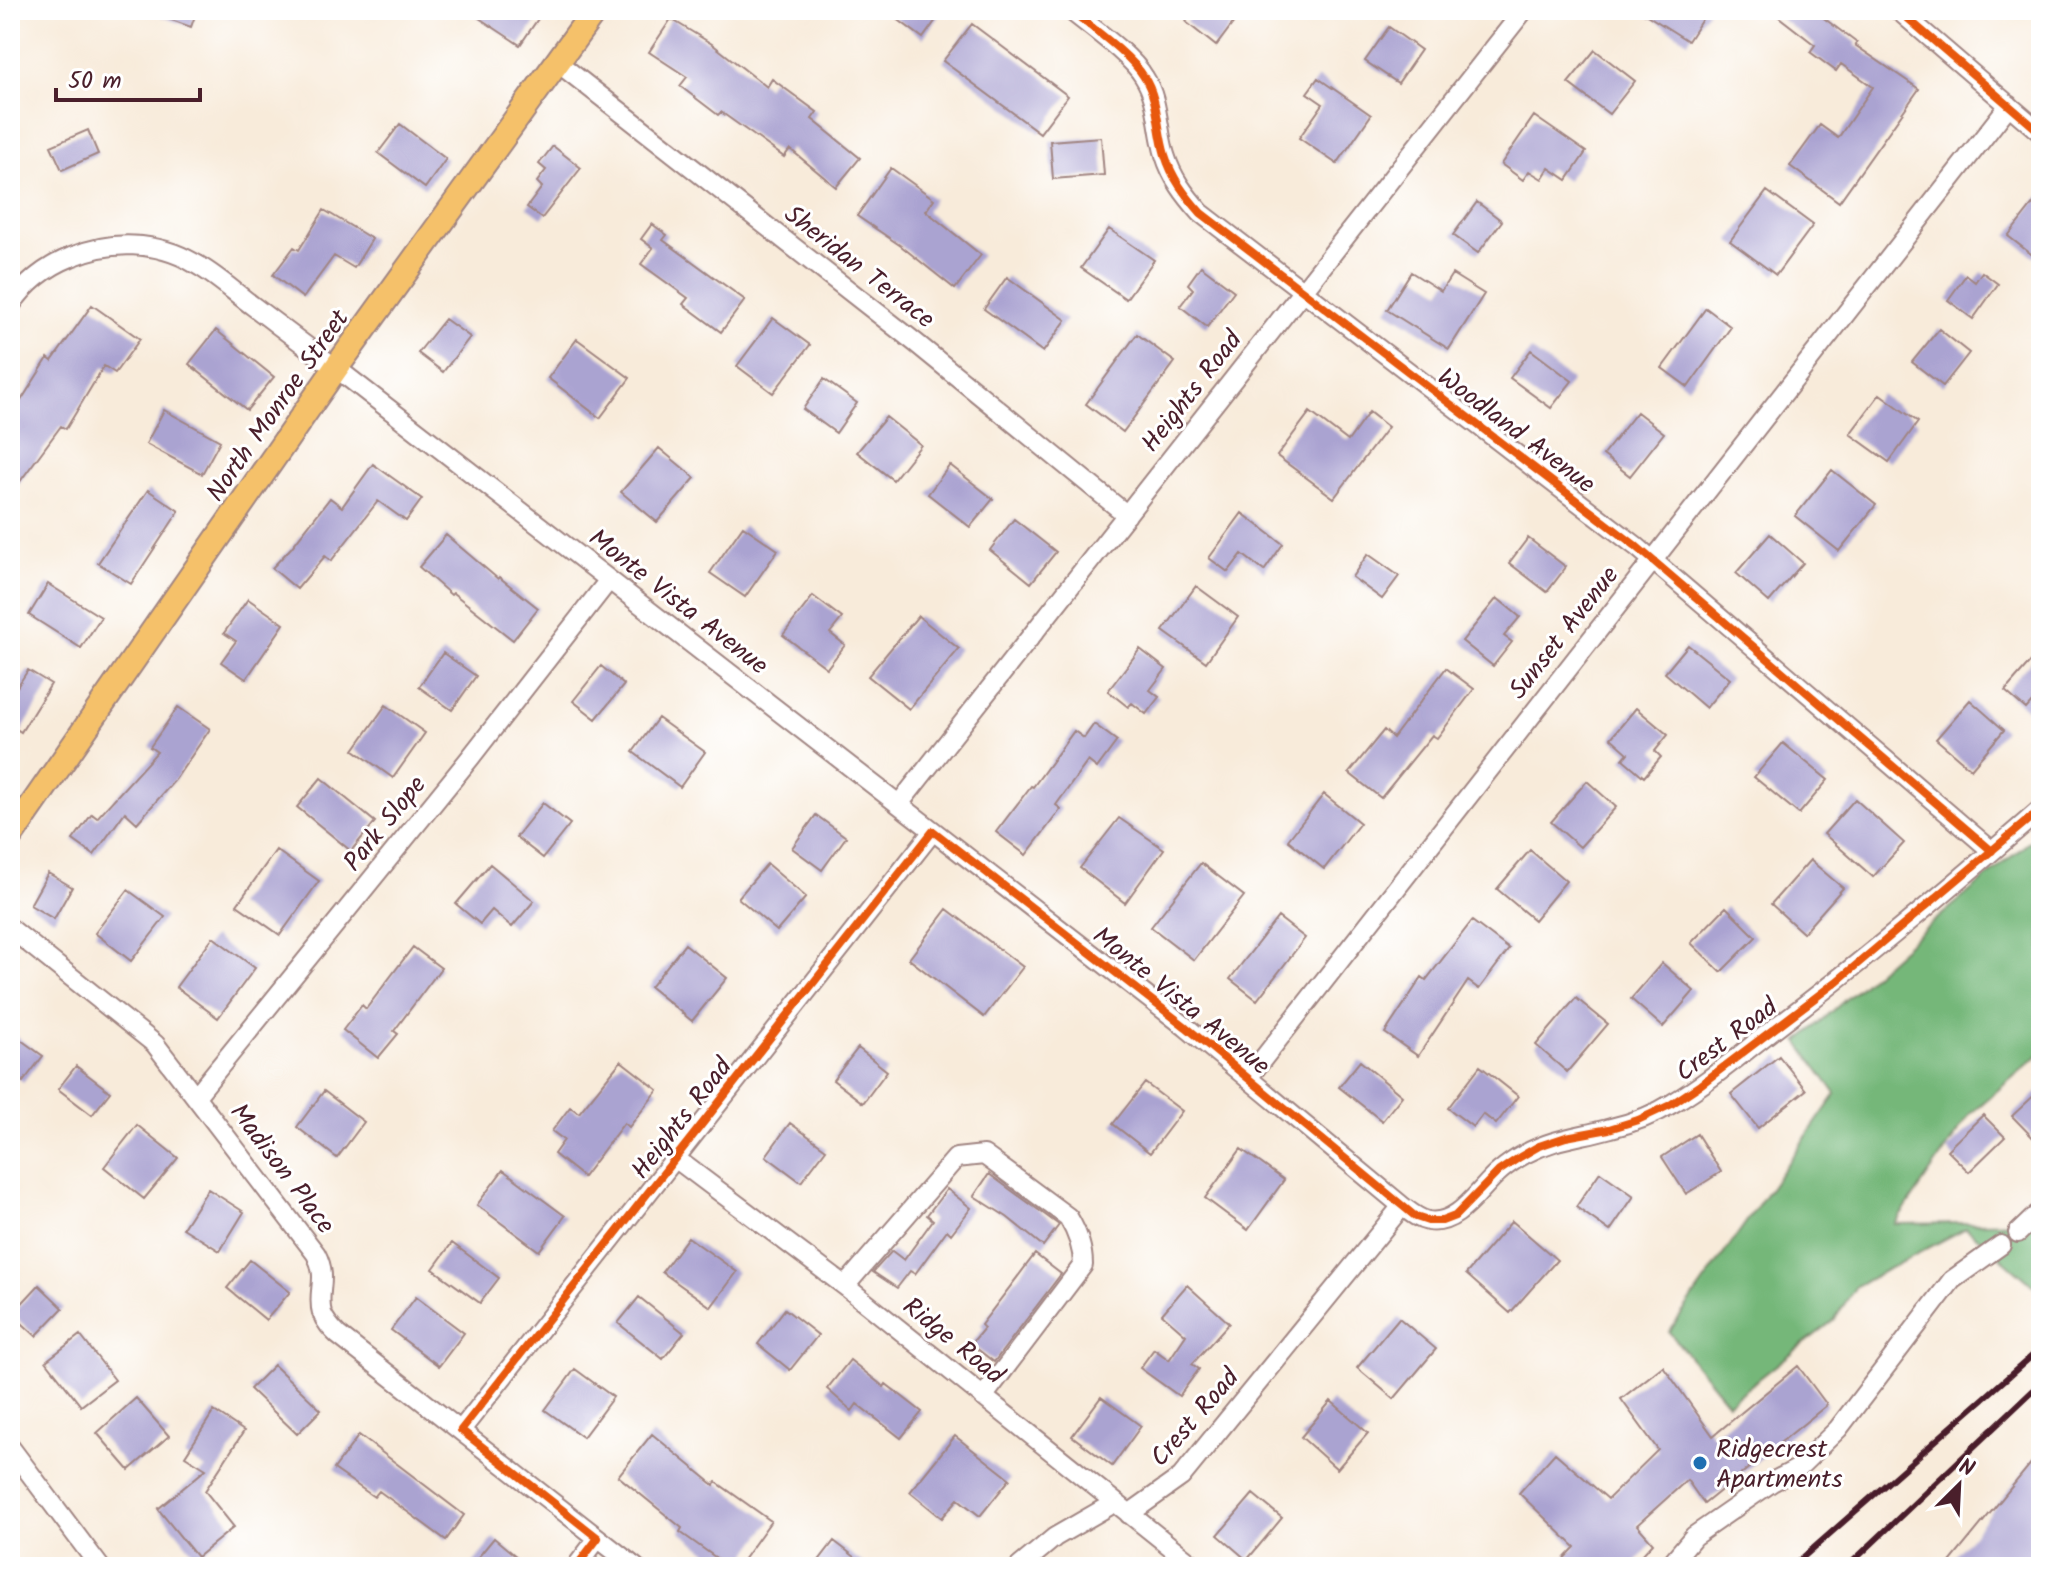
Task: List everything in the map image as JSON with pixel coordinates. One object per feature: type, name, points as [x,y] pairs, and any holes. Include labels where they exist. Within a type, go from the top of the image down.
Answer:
[{"type":"main road","name":"North Monroe Street","points":[[10,837],[336,368],[595,10]]},
{"type":"street","name":"Woodland Avenue","points":[[1070,10],[1130,60],[1144,76],[1152,93],[1164,153],[1173,176],[1201,213],[1653,559],[1992,851]]},
{"type":"street","name":"Heights Road","points":[[899,804],[1524,10]]},
{"type":"street","points":[[1898,10],[2041,133]]},
{"type":"street","name":"Sheridan Terrace","points":[[557,62],[916,343],[1127,515]]},
{"type":"street","name":"Sunset Avenue","points":[[1248,1078],[2009,105]]},
{"type":"street","name":"Monte Vista Avenue","points":[[10,306],[35,278],[57,262],[85,251],[136,245],[163,250],[197,264],[336,368],[1186,1027],[1402,1206]]},
{"type":"street","name":"Park Slope","points":[[196,1096],[470,758],[609,580]]},
{"type":"street","name":"Crest Road","points":[[1019,1567],[1055,1537],[1122,1508],[1181,1477],[1402,1206],[1416,1217],[1442,1221],[1455,1216],[1499,1171],[1539,1146],[1638,1120],[1670,1105],[1836,982],[2041,809]]},
{"type":"street","name":"Heights Road","points":[[461,1430],[933,831]]},
{"type":"street","name":"Madison Place","points":[[10,928],[155,1044],[316,1254],[323,1272],[321,1309],[329,1326],[635,1567]]},
{"type":"street","points":[[845,1286],[956,1158],[984,1155],[1068,1217],[1083,1252],[1083,1265],[983,1397]]},
{"type":"street","name":"Ridge Road","points":[[675,1158],[845,1286],[1196,1567]]},
{"type":"street","points":[[2018,1233],[2041,1211]]},
{"type":"street","points":[[1668,1567],[1694,1536],[1772,1482],[1797,1469],[1857,1406],[1952,1280],[2001,1245]]},
{"type":"street","points":[[10,1447],[100,1567]]},
{"type":"street","points":[[576,1567],[598,1538]]},
{"type":"green space","points":[[2041,832],[2041,1053],[1970,1114],[1895,1224],[2041,1222],[2041,1292],[1966,1228],[1856,1286],[1834,1320],[1728,1403],[1669,1332],[1836,1094],[1798,1042],[1914,938]]},
{"type":"building","points":[[150,10],[197,10],[191,27]]},
{"type":"building","points":[[467,10],[544,10],[520,45]]},
{"type":"building","points":[[885,10],[943,10],[923,38]]},
{"type":"building","points":[[1195,10],[1226,10],[1237,18],[1216,46],[1186,22]]},
{"type":"building","points":[[1639,10],[1708,10],[1688,41]]},
{"type":"building","points":[[1770,10],[1813,10],[1857,43],[1855,45],[1919,89],[1839,202],[1790,166],[1820,125],[1838,138],[1873,87],[1841,64],[1836,71],[1810,52],[1815,45]]},
{"type":"building","points":[[671,19],[712,44],[767,87],[772,79],[817,112],[812,119],[860,158],[836,187],[790,149],[784,157],[721,112],[718,115],[680,86],[687,77],[649,52]]},
{"type":"building","points":[[972,24],[1068,96],[1040,133],[943,61]]},
{"type":"building","points":[[1389,27],[1421,50],[1398,83],[1365,61]]},
{"type":"building","points":[[1595,50],[1635,81],[1609,114],[1568,83]]},
{"type":"building","points":[[1318,78],[1371,115],[1337,164],[1299,138],[1323,104],[1307,93]]},
{"type":"building","points":[[1534,116],[1586,152],[1567,180],[1549,168],[1542,179],[1529,171],[1523,180],[1501,164]]},
{"type":"building","points":[[400,124],[446,159],[425,188],[378,153]]},
{"type":"building","points":[[88,130],[98,154],[62,170],[51,146]]},
{"type":"building","points":[[1101,137],[1104,175],[1053,179],[1050,141]]},
{"type":"building","points":[[553,146],[581,168],[542,218],[527,207],[542,187],[537,182],[546,170],[539,164]]},
{"type":"building","points":[[891,168],[934,199],[926,211],[981,255],[955,289],[857,216]]},
{"type":"building","points":[[1767,191],[1813,225],[1776,275],[1730,241]]},
{"type":"building","points":[[2041,194],[2041,249],[2035,257],[2008,236]]},
{"type":"building","points":[[1477,202],[1502,221],[1478,253],[1453,235]]},
{"type":"building","points":[[324,210],[372,239],[354,268],[334,256],[303,298],[273,275],[294,247],[299,250]]},
{"type":"building","points":[[652,224],[667,235],[663,240],[745,300],[721,332],[683,304],[688,298],[641,264],[653,248],[641,239]]},
{"type":"building","points":[[1109,229],[1154,260],[1126,299],[1081,268]]},
{"type":"building","points":[[1201,266],[1234,291],[1207,327],[1180,306],[1193,289],[1188,284]]},
{"type":"building","points":[[1411,272],[1441,291],[1452,274],[1484,294],[1449,349],[1387,310]]},
{"type":"building","points":[[1982,272],[1998,284],[1973,319],[1948,300],[1966,275],[1975,282]]},
{"type":"building","points":[[1007,277],[1066,320],[1043,352],[984,309]]},
{"type":"building","points":[[92,305],[140,339],[115,373],[104,366],[66,429],[61,426],[10,495],[10,418],[48,358],[52,361]]},
{"type":"building","points":[[1706,308],[1731,327],[1688,387],[1662,368]]},
{"type":"building","points":[[773,318],[810,345],[773,393],[737,366]]},
{"type":"building","points":[[445,319],[470,337],[443,372],[418,353]]},
{"type":"building","points":[[1939,329],[1969,353],[1943,386],[1912,362]]},
{"type":"building","points":[[216,330],[274,377],[247,410],[189,364]]},
{"type":"building","points":[[1137,334],[1175,362],[1123,432],[1086,404]]},
{"type":"building","points":[[577,339],[630,378],[600,418],[548,378]]},
{"type":"building","points":[[1531,350],[1572,381],[1551,408],[1510,378]]},
{"type":"building","points":[[824,379],[857,403],[836,433],[803,409]]},
{"type":"building","points":[[1880,394],[1918,422],[1889,462],[1850,434]]},
{"type":"building","points":[[164,410],[220,441],[202,474],[146,444]]},
{"type":"building","points":[[1310,412],[1348,441],[1369,412],[1388,427],[1334,498],[1277,456]]},
{"type":"building","points":[[1637,412],[1664,433],[1630,476],[1603,455]]},
{"type":"building","points":[[886,417],[921,445],[893,480],[857,452]]},
{"type":"building","points":[[659,448],[695,478],[657,522],[621,492]]},
{"type":"building","points":[[373,464],[422,499],[406,521],[378,501],[331,561],[325,556],[297,589],[272,568],[330,498],[342,507]]},
{"type":"building","points":[[950,465],[993,499],[970,527],[928,494]]},
{"type":"building","points":[[1832,470],[1876,505],[1839,551],[1795,516]]},
{"type":"building","points":[[148,490],[179,511],[131,584],[98,563]]},
{"type":"building","points":[[1242,513],[1283,544],[1264,571],[1242,554],[1228,572],[1209,558]]},
{"type":"building","points":[[1014,519],[1056,552],[1031,583],[990,550]]},
{"type":"building","points":[[743,526],[778,550],[745,597],[710,573]]},
{"type":"building","points":[[1770,534],[1803,563],[1769,602],[1736,573]]},
{"type":"building","points":[[446,535],[538,608],[513,640],[453,593],[451,595],[419,567]]},
{"type":"building","points":[[1528,538],[1566,567],[1547,592],[1509,563]]},
{"type":"building","points":[[1368,554],[1399,576],[1382,599],[1352,577]]},
{"type":"building","points":[[48,584],[101,617],[81,648],[29,615]]},
{"type":"building","points":[[1196,586],[1238,617],[1206,662],[1163,631]]},
{"type":"building","points":[[813,596],[842,618],[830,633],[845,645],[827,668],[783,635]]},
{"type":"building","points":[[1497,598],[1520,617],[1504,636],[1512,642],[1493,666],[1462,641]]},
{"type":"building","points":[[248,599],[284,624],[246,679],[221,662],[236,641],[224,633]]},
{"type":"building","points":[[918,616],[959,649],[909,709],[868,676]]},
{"type":"building","points":[[1688,645],[1730,679],[1706,708],[1665,673]]},
{"type":"building","points":[[1140,649],[1166,669],[1150,690],[1159,697],[1146,714],[1132,703],[1128,707],[1108,691]]},
{"type":"building","points":[[2041,650],[2041,692],[2026,709],[2005,691]]},
{"type":"building","points":[[443,653],[476,676],[452,710],[419,687]]},
{"type":"building","points":[[601,666],[624,685],[596,719],[573,701]]},
{"type":"building","points":[[1446,668],[1474,689],[1437,738],[1432,735],[1381,798],[1349,773],[1384,730],[1393,738]]},
{"type":"building","points":[[28,670],[51,684],[21,732],[10,725],[10,683],[17,687]]},
{"type":"building","points":[[1970,700],[2004,730],[1971,769],[1936,739]]},
{"type":"building","points":[[386,705],[425,733],[393,778],[354,750]]},
{"type":"building","points":[[178,707],[210,729],[175,780],[137,823],[125,812],[94,855],[73,840],[92,814],[97,818],[157,752],[150,747]]},
{"type":"building","points":[[1636,708],[1668,735],[1655,751],[1661,757],[1644,777],[1623,759],[1628,753],[1611,738]]},
{"type":"building","points":[[658,718],[705,752],[680,787],[633,752]]},
{"type":"building","points":[[1094,724],[1117,741],[1097,768],[1088,761],[1056,805],[1061,809],[1026,855],[996,832],[1074,731],[1084,738]]},
{"type":"building","points":[[1783,743],[1828,780],[1799,814],[1754,777]]},
{"type":"building","points":[[321,778],[375,822],[351,851],[297,807]]},
{"type":"building","points":[[1587,781],[1616,807],[1580,847],[1551,822]]},
{"type":"building","points":[[1324,794],[1360,823],[1324,869],[1288,840]]},
{"type":"building","points":[[1855,799],[1904,843],[1873,877],[1824,834]]},
{"type":"building","points":[[543,803],[570,824],[543,858],[516,837]]},
{"type":"building","points":[[816,815],[846,837],[822,870],[792,848]]},
{"type":"building","points":[[1119,818],[1164,849],[1125,903],[1080,868]]},
{"type":"building","points":[[276,850],[319,881],[280,935],[237,905]]},
{"type":"building","points":[[1530,850],[1566,881],[1534,920],[1497,889]]},
{"type":"building","points":[[1810,860],[1843,888],[1803,933],[1771,904]]},
{"type":"building","points":[[1201,863],[1244,896],[1194,960],[1151,927]]},
{"type":"building","points":[[490,864],[534,901],[512,927],[492,910],[480,924],[456,904]]},
{"type":"building","points":[[767,864],[806,897],[777,931],[738,898]]},
{"type":"building","points":[[48,873],[72,887],[54,919],[30,905]]},
{"type":"building","points":[[128,890],[165,917],[131,961],[95,933]]},
{"type":"building","points":[[1726,907],[1756,937],[1721,972],[1691,943]]},
{"type":"building","points":[[947,909],[1023,967],[984,1017],[909,959]]},
{"type":"building","points":[[1278,917],[1305,938],[1257,1000],[1230,979]]},
{"type":"building","points":[[1472,921],[1509,949],[1479,989],[1468,981],[1418,1056],[1385,1033],[1422,977],[1426,980]]},
{"type":"building","points":[[213,937],[255,968],[218,1018],[176,987]]},
{"type":"building","points":[[685,944],[727,978],[692,1021],[650,987]]},
{"type":"building","points":[[413,947],[441,968],[394,1031],[398,1034],[378,1058],[343,1030],[362,1005],[366,1009]]},
{"type":"building","points":[[1662,963],[1694,991],[1663,1027],[1631,999]]},
{"type":"building","points":[[1576,998],[1608,1024],[1567,1072],[1536,1045]]},
{"type":"building","points":[[10,1032],[43,1056],[23,1082],[10,1073]]},
{"type":"building","points":[[858,1048],[887,1071],[863,1103],[833,1080]]},
{"type":"building","points":[[1779,1056],[1806,1090],[1758,1128],[1731,1094]]},
{"type":"building","points":[[621,1061],[658,1090],[629,1127],[624,1123],[583,1177],[554,1154],[564,1140],[552,1131],[570,1107],[579,1113]]},
{"type":"building","points":[[1360,1061],[1402,1096],[1382,1121],[1339,1087]]},
{"type":"building","points":[[76,1066],[110,1092],[92,1115],[58,1089]]},
{"type":"building","points":[[1480,1066],[1518,1096],[1496,1124],[1483,1114],[1473,1127],[1448,1108]]},
{"type":"building","points":[[1145,1083],[1182,1111],[1150,1153],[1113,1124]]},
{"type":"building","points":[[2041,1089],[2041,1146],[2012,1116]]},
{"type":"building","points":[[324,1091],[364,1122],[337,1158],[297,1127]]},
{"type":"building","points":[[1983,1115],[2005,1137],[1969,1172],[1947,1150]]},
{"type":"building","points":[[790,1123],[826,1149],[801,1182],[766,1156]]},
{"type":"building","points":[[137,1125],[178,1158],[144,1199],[104,1167]]},
{"type":"building","points":[[1697,1134],[1721,1172],[1686,1194],[1662,1157]]},
{"type":"building","points":[[1241,1149],[1284,1180],[1248,1230],[1205,1198]]},
{"type":"building","points":[[503,1170],[565,1216],[539,1251],[477,1205]]},
{"type":"building","points":[[1600,1172],[1634,1196],[1610,1231],[1576,1207]]},
{"type":"building","points":[[989,1174],[1059,1225],[1043,1246],[974,1196]]},
{"type":"building","points":[[208,1189],[244,1212],[220,1251],[183,1228]]},
{"type":"building","points":[[947,1189],[971,1208],[951,1234],[947,1230],[915,1274],[910,1271],[897,1288],[873,1272],[892,1251],[904,1260],[933,1220],[927,1215]]},
{"type":"building","points":[[1512,1221],[1557,1260],[1510,1313],[1466,1274]]},
{"type":"building","points":[[688,1237],[737,1272],[711,1307],[662,1272]]},
{"type":"building","points":[[452,1243],[499,1278],[480,1303],[433,1269]]},
{"type":"building","points":[[1035,1254],[1061,1274],[994,1362],[971,1344],[984,1328],[981,1325]]},
{"type":"building","points":[[250,1260],[290,1292],[266,1320],[227,1288]]},
{"type":"building","points":[[39,1285],[63,1308],[36,1336],[12,1314]]},
{"type":"building","points":[[1187,1285],[1229,1323],[1192,1364],[1199,1369],[1179,1396],[1140,1368],[1154,1349],[1169,1360],[1186,1335],[1162,1314]]},
{"type":"building","points":[[416,1297],[464,1333],[439,1366],[391,1330]]},
{"type":"building","points":[[639,1297],[684,1333],[663,1359],[618,1323]]},
{"type":"building","points":[[785,1309],[818,1335],[790,1370],[758,1344]]},
{"type":"building","points":[[1399,1318],[1436,1349],[1394,1399],[1357,1368]]},
{"type":"building","points":[[80,1335],[115,1380],[81,1406],[46,1361]]},
{"type":"building","points":[[850,1360],[922,1412],[901,1438],[857,1404],[852,1411],[827,1389]]},
{"type":"building","points":[[274,1365],[321,1410],[297,1434],[250,1389]]},
{"type":"building","name":"Ridgecrest Apartments","points":[[1663,1366],[1713,1436],[1798,1366],[1827,1405],[1704,1504],[1687,1480],[1637,1525],[1653,1543],[1631,1567],[1556,1567],[1575,1547],[1519,1493],[1555,1453],[1608,1499],[1658,1450],[1621,1399]]},
{"type":"building","points":[[575,1369],[613,1397],[583,1437],[545,1410]]},
{"type":"building","points":[[1101,1397],[1141,1426],[1112,1466],[1072,1436]]},
{"type":"building","points":[[136,1398],[169,1436],[129,1470],[97,1433]]},
{"type":"building","points":[[1331,1401],[1368,1433],[1337,1469],[1301,1437]]},
{"type":"building","points":[[214,1411],[244,1431],[205,1491],[234,1527],[197,1557],[158,1509],[206,1469],[185,1456]]},
{"type":"building","points":[[652,1434],[714,1485],[716,1482],[771,1521],[738,1567],[729,1567],[680,1532],[682,1528],[618,1476]]},
{"type":"building","points":[[359,1435],[464,1515],[446,1540],[379,1491],[374,1497],[334,1469]]},
{"type":"building","points":[[955,1436],[1010,1479],[980,1516],[958,1499],[942,1518],[910,1492]]},
{"type":"building","points":[[2041,1451],[2041,1567],[1946,1567]]},
{"type":"building","points":[[1253,1494],[1282,1518],[1247,1560],[1218,1535]]},
{"type":"building","points":[[494,1538],[529,1567],[470,1567]]},
{"type":"building","points":[[834,1541],[868,1567],[814,1567]]},
{"type":"railway","points":[[1792,1567],[2041,1348]]},
{"type":"railway","points":[[1847,1567],[2041,1383]]},
{"type":"cycle path","points":[[1070,10],[1120,51],[1144,77],[1152,95],[1168,163],[1180,186],[1201,213],[1636,546],[1992,851]]},
{"type":"cycle path","points":[[1898,10],[2041,133]]},
{"type":"cycle path","points":[[576,1567],[598,1538],[461,1430],[933,831],[1186,1027],[1416,1217],[1442,1221],[1455,1216],[1499,1171],[1539,1146],[1638,1120],[1670,1105],[1700,1085],[1836,982],[2041,809]]},
{"type":"place","name":"Ridgecrest Apartments","points":[[1700,1463]]}]
